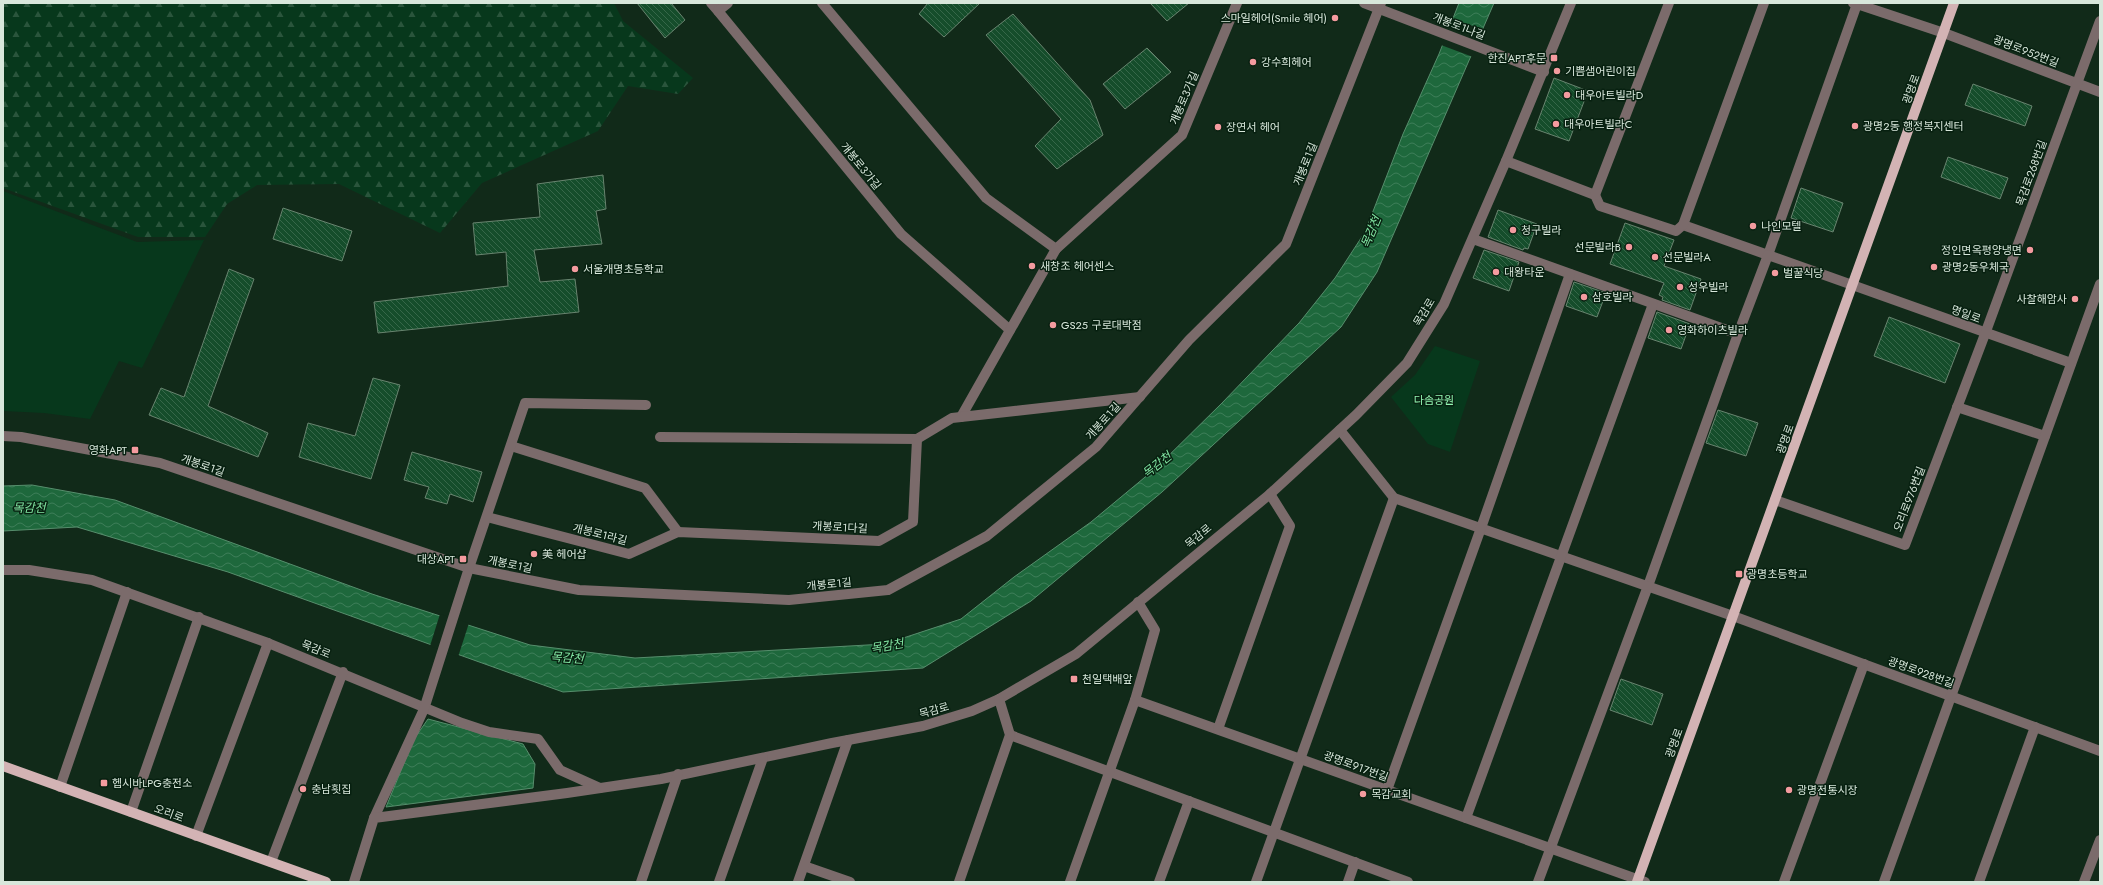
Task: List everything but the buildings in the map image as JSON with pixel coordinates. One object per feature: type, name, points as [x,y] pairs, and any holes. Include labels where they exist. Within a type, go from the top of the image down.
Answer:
[{"type":"main road","name":"광명로","points":[[1640,881],[1733,616],[1954,3]]},
{"type":"main road","name":"오리로","points":[[3,766],[326,882]]},
{"type":"street","name":"개봉로3가길","points":[[711,3],[901,234],[1010,330]]},
{"type":"street","points":[[718,11],[728,3]]},
{"type":"street","points":[[822,3],[986,198],[1056,249]]},
{"type":"street","name":"개봉로3가길","points":[[961,417],[1056,249],[1182,135],[1238,3]]},
{"type":"street","name":"개봉로1나길","points":[[1364,3],[1380,6],[1395,14],[1544,72]]},
{"type":"street","name":"목감로","points":[[374,818],[600,788],[763,758],[923,726],[972,711],[999,699],[1076,654],[1270,494],[1340,430],[1407,363],[1444,304],[1544,72],[1571,3]]},
{"type":"street","points":[[1669,3],[1596,195],[1600,206],[1676,231],[1683,225],[1764,3]]},
{"type":"street","points":[[1538,882],[1648,586],[1738,334],[1768,255],[1856,3]]},
{"type":"street","name":"광명로952번길","points":[[1856,3],[1944,33],[2100,92]]},
{"type":"street","name":"개봉로1길","points":[[3,436],[21,437],[160,463],[468,572],[578,590],[789,600],[888,590],[987,536],[1096,447],[1189,340],[1286,244],[1380,6]]},
{"type":"street","name":"목감로268번길","points":[[1985,334],[2100,21]]},
{"type":"street","points":[[1506,161],[1596,195]]},
{"type":"street","name":"명일로","points":[[1683,225],[1985,334],[2071,363]]},
{"type":"street","points":[[1473,239],[1738,334]]},
{"type":"street","points":[[1386,790],[1481,528],[1570,274]]},
{"type":"street","points":[[1884,882],[2100,284]]},
{"type":"street","points":[[1466,818],[1563,556],[1653,304]]},
{"type":"street","name":"오리로976번길","points":[[1775,500],[1905,545],[1985,334]]},
{"type":"street","points":[[660,437],[917,439],[952,418],[1140,397]]},
{"type":"street","points":[[354,882],[374,818],[424,709],[525,403],[646,405]]},
{"type":"street","points":[[1957,407],[2045,436]]},
{"type":"street","points":[[1256,882],[1302,759],[1394,498],[1340,430]]},
{"type":"street","name":"개봉로1다길","points":[[678,532],[879,541],[913,522],[917,439]]},
{"type":"street","points":[[511,446],[645,488],[678,532]]},
{"type":"street","points":[[1218,729],[1290,526],[1270,494]]},
{"type":"street","name":"광명로928번길","points":[[1394,498],[1733,616],[2100,751]]},
{"type":"street","name":"개봉로1라길","points":[[487,517],[629,554],[678,532]]},
{"type":"street","name":"목감로","points":[[3,570],[29,570],[92,580],[199,617],[343,672],[401,697],[424,709],[489,732],[538,740],[560,770],[600,788]]},
{"type":"street","points":[[60,786],[127,592]]},
{"type":"street","points":[[1070,882],[1108,771],[1135,700],[1155,630],[1138,602]]},
{"type":"street","points":[[131,812],[199,617]]},
{"type":"street","points":[[196,836],[268,643]]},
{"type":"street","points":[[1784,882],[1864,664]]},
{"type":"street","points":[[271,862],[343,672]]},
{"type":"street","points":[[959,882],[1010,735],[999,699]]},
{"type":"street","name":"광명로917번길","points":[[1135,700],[1640,881]]},
{"type":"street","points":[[1979,882],[2035,727]]},
{"type":"street","points":[[1010,735],[1408,882]]},
{"type":"street","points":[[798,882],[848,740]]},
{"type":"street","points":[[719,882],[763,758]]},
{"type":"street","points":[[641,882],[678,774]]},
{"type":"street","points":[[1159,882],[1189,801]]},
{"type":"street","points":[[2084,882],[2100,840]]},
{"type":"street","points":[[1348,882],[1355,862]]},
{"type":"street","points":[[804,866],[850,882]]},
{"type":"green space","points":[[3,3],[614,3],[623,21],[693,78],[678,94],[628,86],[598,131],[482,183],[440,233],[339,184],[257,185],[227,204],[205,237],[138,237],[3,188]]},
{"type":"green space","points":[[3,191],[137,242],[204,240],[142,368],[119,361],[90,419],[44,413],[3,411]]},
{"type":"green space","name":"다솜공원","points":[[1435,346],[1480,361],[1450,452],[1428,444],[1391,397],[1415,375]]},
{"type":"water","name":"목감천","points":[[1459,3],[1494,3],[1377,272],[1341,327],[1162,492],[1031,601],[923,668],[563,692],[228,572],[77,527],[3,531],[3,486],[32,485],[115,500],[372,594],[530,645],[635,658],[885,644],[961,619],[1014,577],[1091,522],[1156,468],[1222,403],[1299,323],[1335,278],[1365,232],[1403,134],[1439,54]]},
{"type":"water","points":[[428,719],[523,744],[535,764],[533,788],[386,807],[414,739]]},
{"type":"pier","points":[[1451,18],[1484,30],[1473,57],[1441,45]]},
{"type":"pier","points":[[440,614],[469,623],[458,657],[430,646]]},
{"type":"place","name":"스마일헤어(Smile 헤어)","points":[[1335,18]]},
{"type":"place","name":"한진APT후문","points":[[1554,58]]},
{"type":"place","name":"강수희헤어","points":[[1253,62]]},
{"type":"place","name":"기쁨샘어린이집","points":[[1557,71]]},
{"type":"place","name":"대우아트빌라D","points":[[1567,95]]},
{"type":"place","name":"대우아트빌라C","points":[[1556,124]]},
{"type":"place","name":"광명2동 행정복지센터","points":[[1855,126]]},
{"type":"place","name":"장연서 헤어","points":[[1218,127]]},
{"type":"place","name":"나인모텔","points":[[1753,226]]},
{"type":"place","name":"청구빌라","points":[[1513,230]]},
{"type":"place","name":"선문빌라B","points":[[1629,247]]},
{"type":"place","name":"정인면옥평양냉면","points":[[2030,250]]},
{"type":"place","name":"선문빌라A","points":[[1655,257]]},
{"type":"place","name":"새창조 헤어센스","points":[[1032,266]]},
{"type":"place","name":"광명2동우체국","points":[[1934,267]]},
{"type":"place","name":"서울개명초등학교","points":[[575,269]]},
{"type":"place","name":"대왕타운","points":[[1496,272]]},
{"type":"place","name":"벌꿀식당","points":[[1775,273]]},
{"type":"place","name":"성우빌라","points":[[1680,287]]},
{"type":"place","name":"삼호빌라","points":[[1584,297]]},
{"type":"place","name":"사찰해암사","points":[[2075,299]]},
{"type":"place","name":"GS25 구로대박점","points":[[1053,325]]},
{"type":"place","name":"영화하이츠빌라","points":[[1669,330]]},
{"type":"place","name":"영화APT","points":[[135,450]]},
{"type":"place","name":"美 헤어샵","points":[[534,554]]},
{"type":"place","name":"대상APT","points":[[463,559]]},
{"type":"place","name":"광명초등학교","points":[[1739,574]]},
{"type":"place","name":"천일택배앞","points":[[1074,679]]},
{"type":"place","name":"헵시바LPG충전소","points":[[104,783]]},
{"type":"place","name":"충남횟집","points":[[303,789]]},
{"type":"place","name":"광명전통시장","points":[[1789,790]]},
{"type":"place","name":"목감교회","points":[[1363,794]]}]
